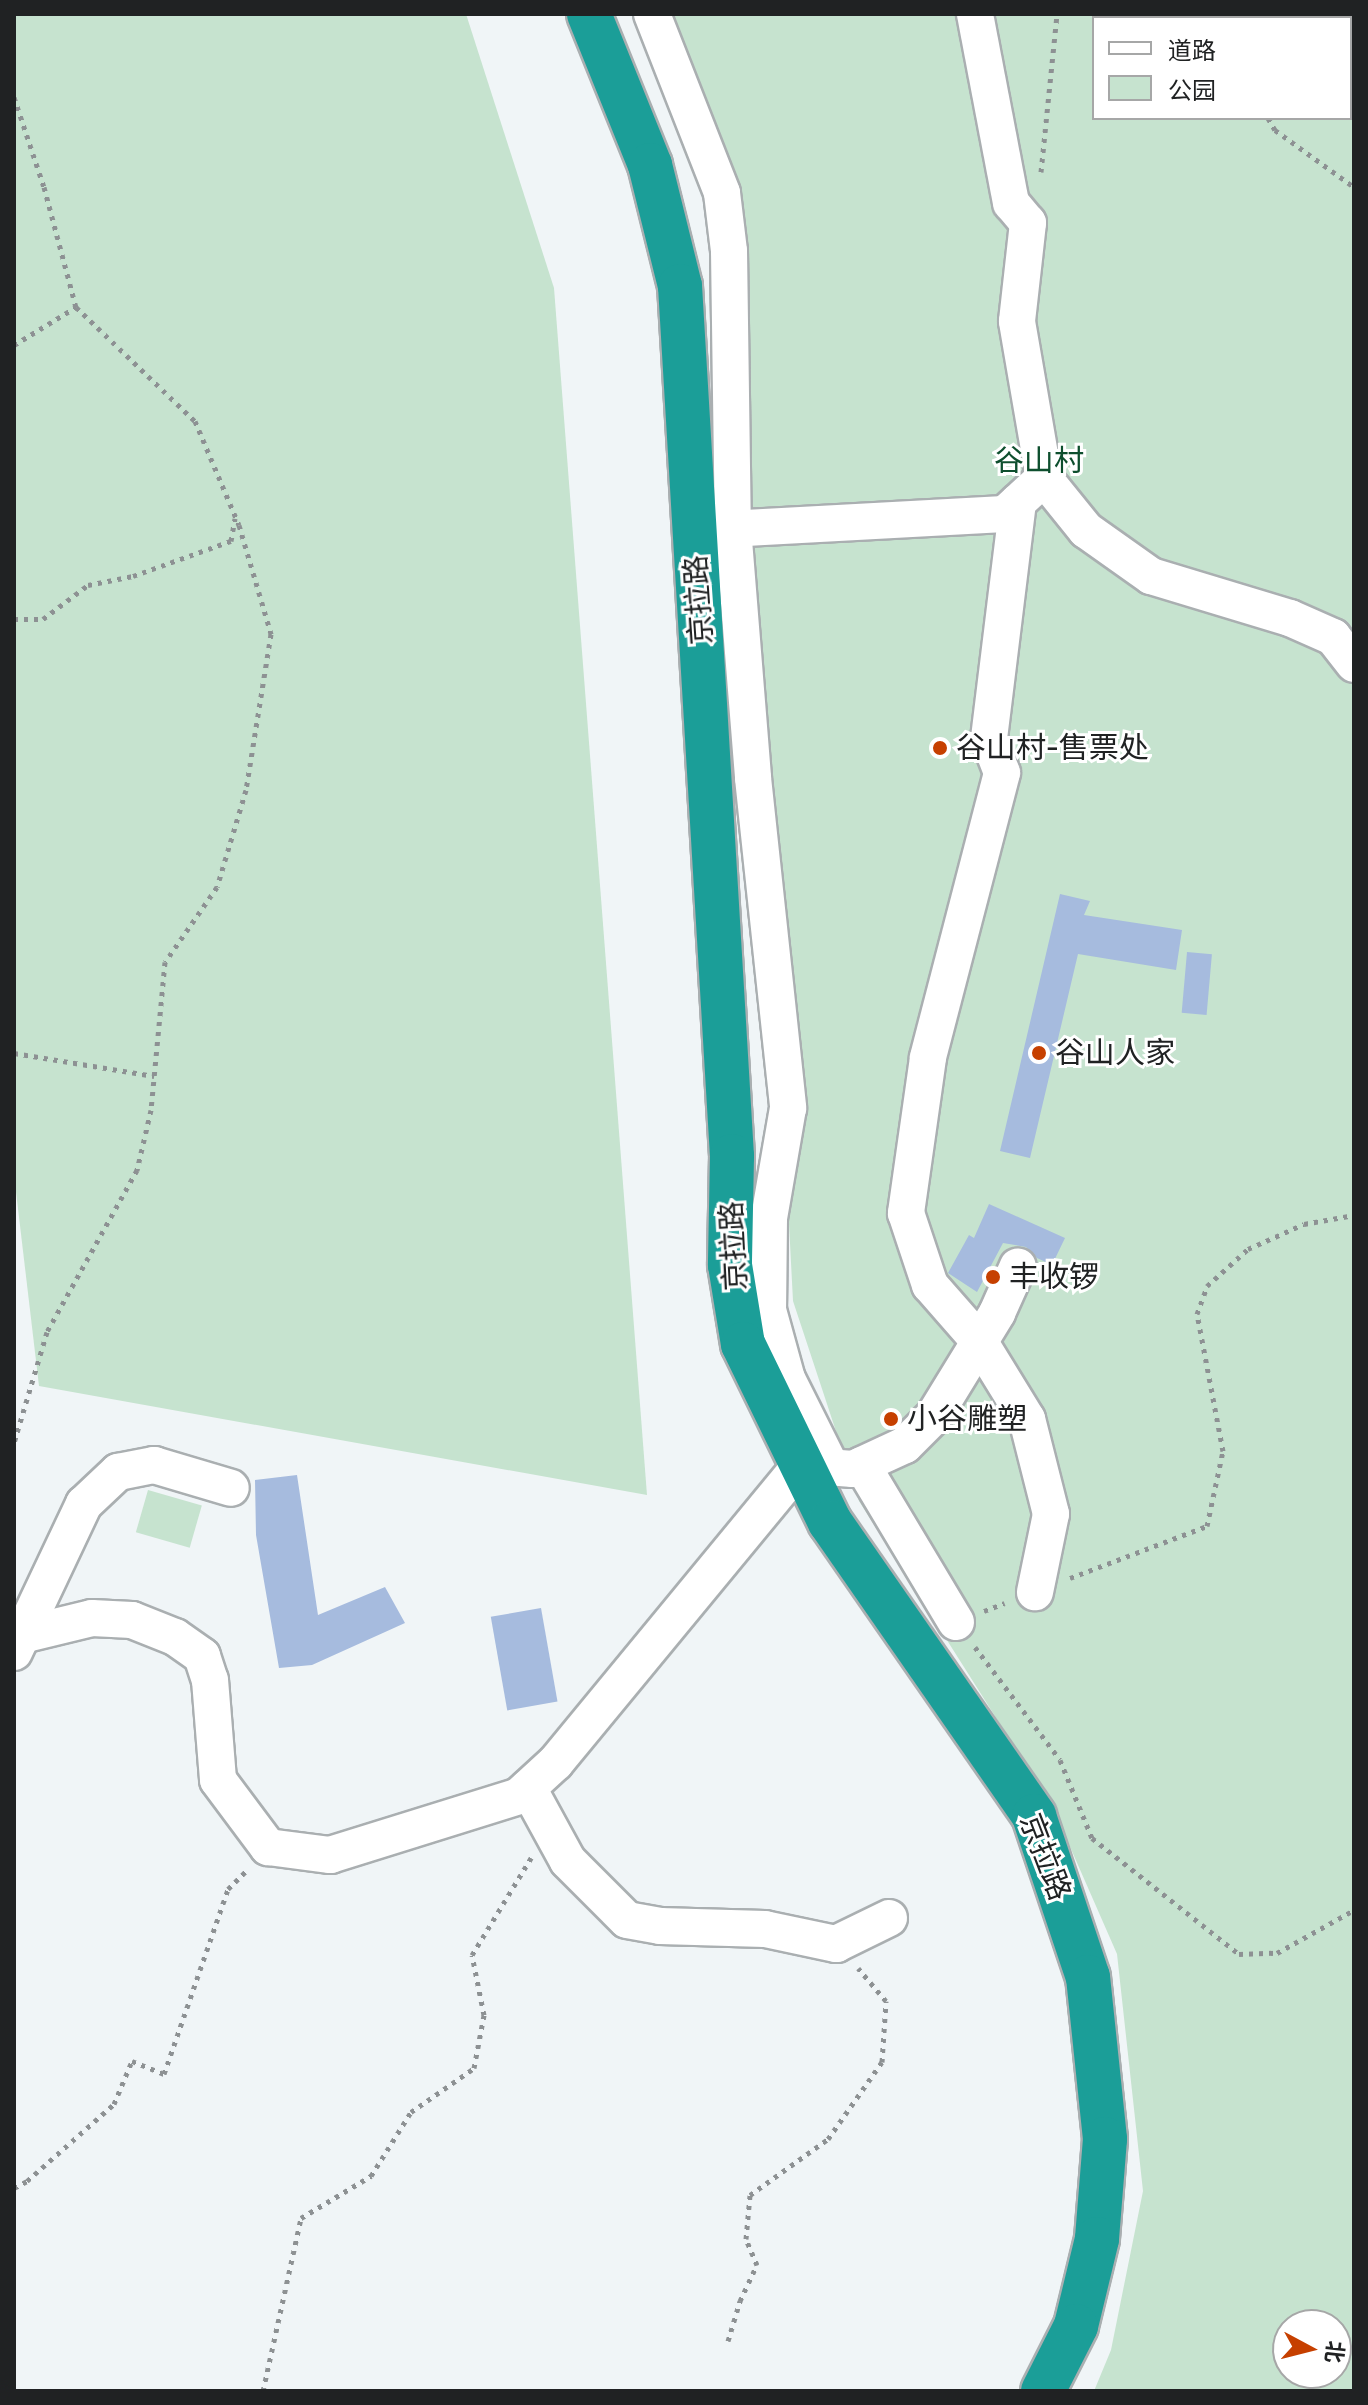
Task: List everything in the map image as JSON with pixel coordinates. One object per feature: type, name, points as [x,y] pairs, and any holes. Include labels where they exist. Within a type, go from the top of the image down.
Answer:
[{"type":"highway","name":"京拉路","points":[[589,14],[650,165],[680,286],[714,529],[732,1156],[730,1265],[743,1344],[831,1465],[830,1522],[1034,1816],[1088,1977],[1105,2139],[1097,2239],[1076,2326],[1043,2391]]},
{"type":"lane","points":[[652,14],[722,193],[729,251],[714,529],[753,778],[788,1108],[769,1218],[768,1310],[787,1379],[831,1465],[956,1622]]},
{"type":"lane","points":[[975,14],[1011,203],[1028,223],[1017,321],[1031,490],[989,739],[1002,773],[928,1058],[906,1213],[930,1285],[979,1341],[1027,1419],[1051,1514],[1035,1592]]},
{"type":"lane","points":[[714,529],[1005,514],[1031,490]]},
{"type":"lane","points":[[1031,490],[1151,576],[1290,618],[1333,637],[1354,664]]},
{"type":"lane","points":[[18,1643],[92,1618],[132,1620],[175,1637],[202,1656],[210,1680],[218,1780],[268,1847],[330,1855],[519,1796],[556,1762],[831,1465],[905,1445],[934,1416],[979,1341],[1018,1266]]},
{"type":"lane","points":[[18,1643],[84,1504],[118,1472],[154,1465],[231,1488]]},
{"type":"lane","points":[[528,1788],[568,1861],[627,1920],[660,1926],[765,1929],[836,1944],[889,1918]]},
{"type":"path","points":[[1028,223],[1039,190],[1057,14]]},
{"type":"path","points":[[14,97],[44,187],[76,307],[195,421],[235,516],[271,634],[246,790],[217,887],[165,962],[151,1110],[137,1170],[47,1332],[14,1443]]},
{"type":"path","points":[[1269,120],[1275,130],[1354,187]]},
{"type":"path","points":[[14,345],[76,307]]},
{"type":"path","points":[[14,619],[43,619],[88,585],[133,576],[231,541],[235,516]]},
{"type":"path","points":[[14,1053],[154,1076]]},
{"type":"path","points":[[1354,1215],[1304,1224],[1248,1249],[1207,1286],[1197,1314],[1223,1451],[1207,1526],[956,1622],[1060,1760],[1092,1838],[1239,1954],[1277,1953],[1354,1910]]},
{"type":"path","points":[[263,2391],[301,2218],[371,2176],[411,2112],[474,2068],[484,2015],[472,1955],[549,1827]]},
{"type":"path","points":[[14,2188],[27,2181],[114,2104],[132,2061],[164,2074],[228,1889],[268,1847]]},
{"type":"path","points":[[728,2341],[740,2301],[757,2265],[746,2239],[750,2195],[828,2139],[882,2062],[886,2001],[836,1944]]},
{"type":"green space","points":[[14,14],[466,14],[554,288],[647,1495],[39,1386],[14,1175]]},
{"type":"green space","name":"谷山村","points":[[647,14],[1354,14],[1354,2391],[1094,2391],[1111,2350],[1143,2191],[1117,1954],[1053,1808],[859,1501],[793,1301],[783,1109],[713,212]]},
{"type":"green space","points":[[148,1490],[202,1505],[190,1548],[136,1532]]},
{"type":"building","name":"谷山人家","points":[[1060,894],[1090,901],[1084,915],[1182,930],[1176,970],[1078,954],[1030,1158],[1000,1151]]},
{"type":"building","points":[[1187,952],[1212,954],[1207,1015],[1182,1013]]},
{"type":"building","points":[[989,1204],[1065,1238],[1052,1265],[1037,1258],[1026,1247],[1003,1243],[977,1292],[948,1273],[969,1235],[974,1238]]},
{"type":"building","points":[[297,1475],[318,1615],[385,1587],[405,1623],[312,1665],[279,1668],[256,1535],[255,1480]]},
{"type":"building","points":[[541,1608],[557,1702],[507,1710],[491,1617]]},
{"type":"place","name":"谷山村-售票处","points":[[940,748]]},
{"type":"place","name":"谷山人家","points":[[1039,1053]]},
{"type":"place","name":"丰收锣","points":[[993,1277]]},
{"type":"place","name":"小谷雕塑","points":[[891,1419]]}]
